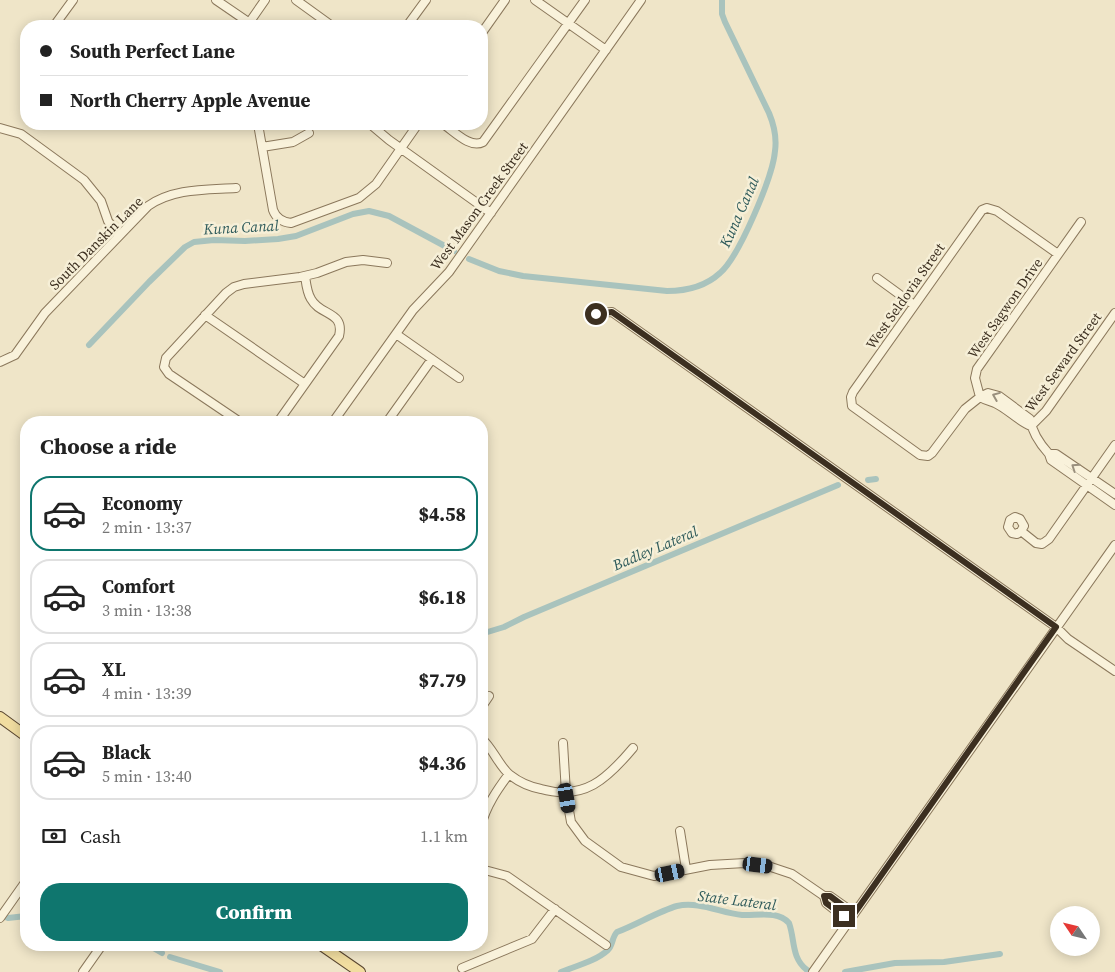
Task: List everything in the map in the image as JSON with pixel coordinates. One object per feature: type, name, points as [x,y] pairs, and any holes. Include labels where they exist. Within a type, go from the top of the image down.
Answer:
[{"type":"main road","points":[[0,717],[20,732]]},
{"type":"main road","points":[[330,951],[360,972]]},
{"type":"street","points":[[58,20],[73,0]]},
{"type":"street","points":[[216,0],[244,20]]},
{"type":"street","points":[[254,20],[265,0]]},
{"type":"street","points":[[296,0],[324,20]]},
{"type":"street","points":[[488,24],[505,0]]},
{"type":"street","points":[[535,0],[606,50]]},
{"type":"street","points":[[452,130],[472,144],[478,145],[483,142],[585,0]]},
{"type":"street","name":"West Mason Creek Street","points":[[338,416],[413,310],[449,272],[640,0]]},
{"type":"street","points":[[410,20],[421,2]]},
{"type":"street","points":[[0,128],[21,134],[84,180],[101,201],[108,221],[119,236]]},
{"type":"street","points":[[259,130],[273,210],[279,219],[291,223],[359,198],[376,184],[414,130]]},
{"type":"street","points":[[377,130],[400,149],[491,213]]},
{"type":"street","points":[[262,147],[293,142],[309,133]]},
{"type":"street","name":"South Danskin Lane","points":[[0,362],[15,355],[45,313],[143,210],[166,196],[178,192],[236,188]]},
{"type":"street","name":"West Seldovia Street","points":[[980,397],[965,409],[936,450],[928,456],[920,454],[856,410],[851,402],[852,392],[978,214],[987,208],[997,211],[1058,254]]},
{"type":"street","name":"West Sagwon Drive","points":[[980,397],[975,378],[977,369],[1081,222]]},
{"type":"street","points":[[231,416],[168,374],[164,367],[166,358],[226,293],[234,287],[244,284],[304,276],[346,262],[363,260],[387,263]]},
{"type":"street","points":[[282,416],[339,336],[341,327],[338,320],[311,299],[304,276]]},
{"type":"street","points":[[877,278],[914,305]]},
{"type":"street","points":[[596,314],[612,312],[1056,627],[1068,639],[1115,671]]},
{"type":"street","name":"West Seward Street","points":[[1031,426],[1046,411],[1115,313]]},
{"type":"street","points":[[205,315],[305,384]]},
{"type":"street","points":[[396,334],[459,378]]},
{"type":"street","points":[[391,416],[432,359]]},
{"type":"street","points":[[980,397],[988,393],[999,396],[1030,419],[1038,441],[1049,454],[1051,460],[1115,506]]},
{"type":"street","points":[[1021,531],[1036,543],[1042,544],[1049,539],[1115,445]]},
{"type":"street","points":[[1049,454],[1056,454],[1115,494]]},
{"type":"street","points":[[813,972],[1115,545]]},
{"type":"street","points":[[563,743],[566,793],[571,822],[585,841],[621,867],[654,876],[710,865],[745,863],[771,867],[792,874],[824,896],[830,896],[852,917]]},
{"type":"street","points":[[488,747],[509,774],[533,787],[550,792],[566,793],[583,790],[600,781],[614,770],[633,748]]},
{"type":"street","points":[[488,806],[496,791],[509,774]]},
{"type":"street","points":[[680,832],[686,869]]},
{"type":"street","points":[[488,871],[507,876],[606,945]]},
{"type":"street","points":[[1,917],[20,889]]},
{"type":"street","points":[[462,968],[532,939],[555,909]]},
{"type":"street","points":[[84,972],[98,951]]},
{"type":"waterway","name":"Kuna Canal","points":[[469,259],[499,271],[523,276],[667,291],[695,287],[720,273],[736,251],[754,215],[773,163],[776,141],[769,113],[725,22],[722,14],[722,0]]},
{"type":"waterway","name":"Kuna Canal","points":[[89,345],[149,282],[185,247],[194,242],[214,240],[245,241],[296,236],[353,214],[369,211],[389,216],[454,251]]},
{"type":"waterway","name":"Badley Lateral","points":[[868,480],[876,479]]},
{"type":"waterway","name":"Badley Lateral","points":[[488,632],[504,627],[838,485]]},
{"type":"waterway","name":"State Lateral","points":[[561,972],[603,954],[610,948],[617,932],[670,908],[685,905],[702,906],[742,915],[767,914],[779,916],[789,923],[798,960],[807,970]]},
{"type":"waterway","name":"Badley Lateral","points":[[0,915],[8,918],[20,917]]},
{"type":"waterway","name":"Badley Lateral","points":[[158,951],[162,953]]},
{"type":"waterway","name":"State Lateral","points":[[845,972],[895,963],[944,962],[1000,954]]},
{"type":"waterway","name":"Badley Lateral","points":[[170,957],[220,972]]},
{"type":"route","points":[[596,314],[612,312],[1056,627],[854,914],[830,896],[824,896],[826,903],[844,916]]}]
